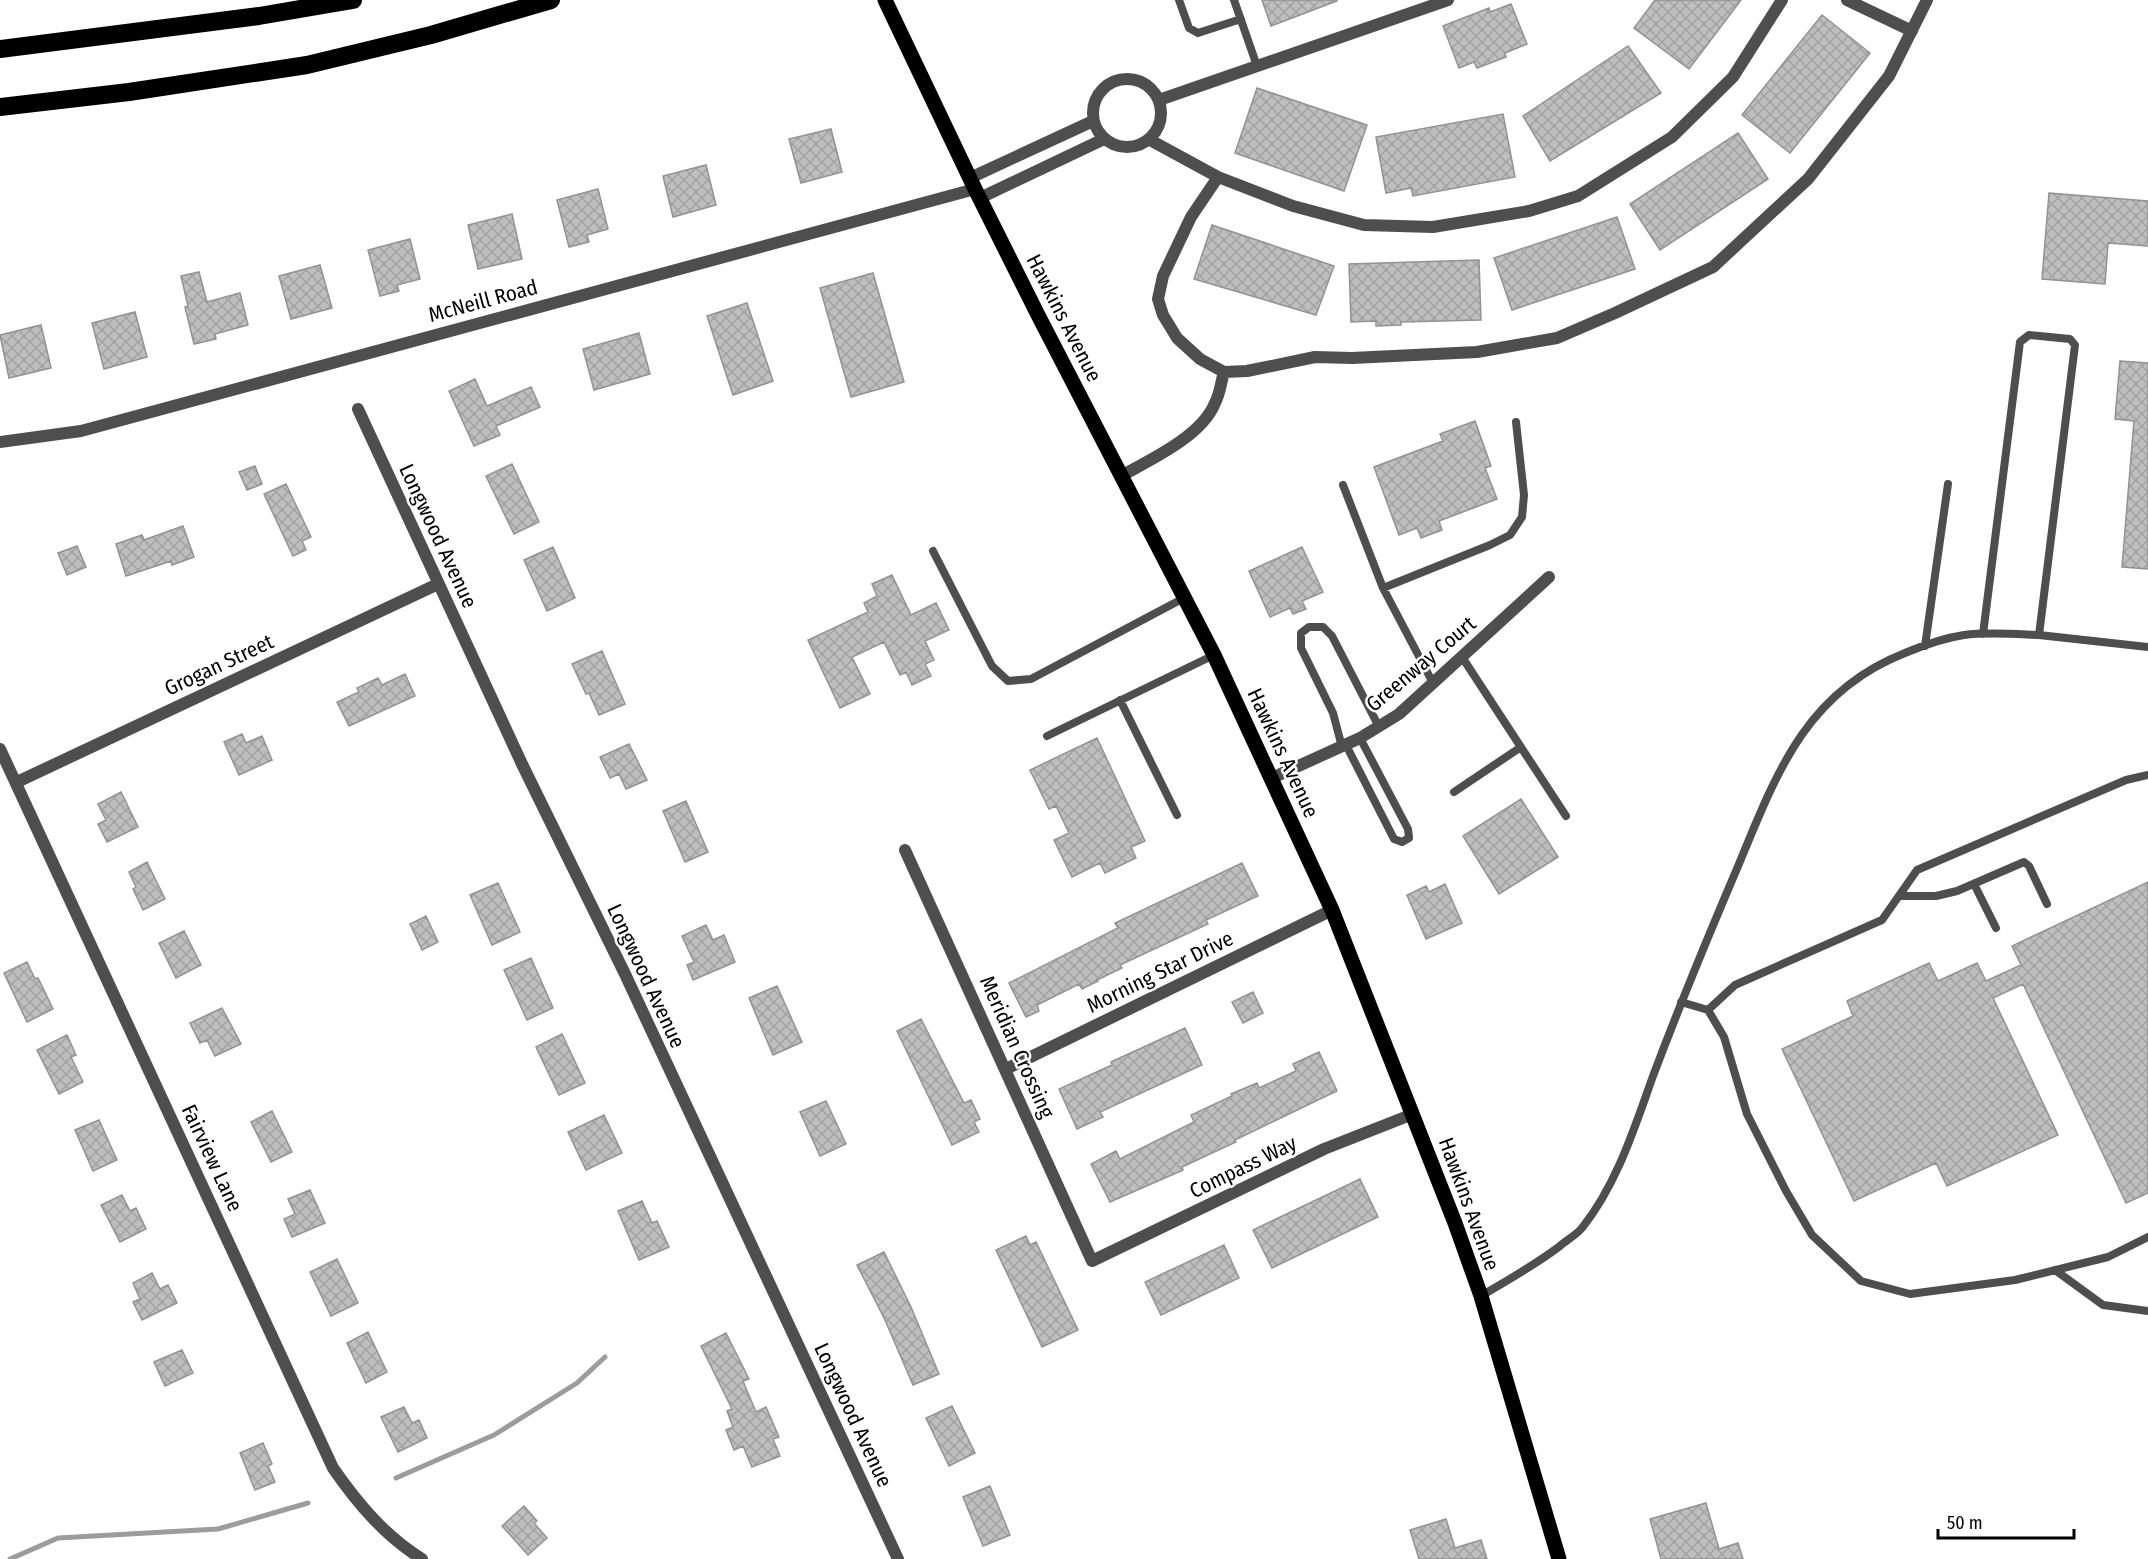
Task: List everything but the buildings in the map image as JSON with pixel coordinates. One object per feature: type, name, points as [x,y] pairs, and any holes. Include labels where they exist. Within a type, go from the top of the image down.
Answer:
[{"type":"highway","points":[[0,49],[259,16],[353,0]]},
{"type":"highway","points":[[0,107],[129,92],[307,65],[431,35],[551,0]]},
{"type":"main road","name":"Hawkins Avenue","points":[[885,0],[975,188],[1214,655],[1332,910],[1455,1222],[1480,1296],[1558,1559]]},
{"type":"street","points":[[1159,100],[1448,0]]},
{"type":"street","points":[[1150,140],[1218,177],[1293,206],[1364,225],[1433,227],[1529,212],[1578,196],[1672,137],[1733,77],[1782,0]]},
{"type":"street","points":[[1847,0],[1912,31]]},
{"type":"street","points":[[1218,177],[1191,217],[1163,276],[1158,299],[1162,315],[1177,338],[1200,358],[1224,372],[1247,371],[1315,357],[1352,358],[1477,352],[1557,338],[1713,267],[1808,179],[1889,76],[1927,0]]},
{"type":"street","points":[[1131,79],[1142,82],[1159,100],[1161,119],[1158,130],[1150,140],[1140,146],[1116,147],[1097,132],[1093,121],[1093,108],[1102,90],[1110,83],[1131,79]]},
{"type":"street","points":[[975,188],[1093,121]]},
{"type":"street","points":[[975,188],[1104,139]]},
{"type":"street","name":"McNeill Road","points":[[0,442],[81,430],[975,188]]},
{"type":"street","points":[[1121,476],[1167,450],[1201,424],[1215,404],[1224,372]]},
{"type":"street","name":"Longwood Avenue","points":[[358,409],[522,764],[625,975],[898,1559]]},
{"type":"street","name":"Greenway Court","points":[[1272,778],[1360,738],[1399,714],[1549,577]]},
{"type":"street","name":"Grogan Street","points":[[17,782],[438,584]]},
{"type":"street","name":"Fairview Lane","points":[[0,748],[333,1468],[356,1501],[374,1520],[398,1543],[422,1559]]},
{"type":"street","name":"Meridian Crossing","points":[[905,850],[1092,1261]]},
{"type":"street","name":"Morning Star Drive","points":[[1006,1069],[1332,910]]},
{"type":"street","name":"Compass Way","points":[[1092,1261],[1324,1149],[1413,1114]]},
{"type":"lane","points":[[1179,0],[1189,28],[1198,33],[1241,19]]},
{"type":"lane","points":[[1234,0],[1257,66]]},
{"type":"lane","points":[[1983,634],[2020,342],[2029,335],[2070,339],[2075,345],[2039,635]]},
{"type":"lane","points":[[1383,588],[1510,535],[1522,517],[1524,495],[1516,422]]},
{"type":"lane","points":[[1925,646],[1948,484]]},
{"type":"lane","points":[[1343,486],[1383,588],[1434,683]]},
{"type":"lane","points":[[933,551],[992,666],[1008,681],[1031,680],[1184,598]]},
{"type":"lane","points":[[1360,738],[1408,829],[1409,838],[1402,842],[1394,839],[1344,746],[1333,713],[1301,648],[1301,633],[1309,627],[1323,627],[1332,636],[1379,727]]},
{"type":"lane","points":[[1480,1296],[1542,1260],[1579,1231],[1601,1202],[1625,1153],[1681,1002],[1772,785],[1799,736],[1849,682],[1885,661],[1925,646],[1962,636],[2039,635],[2148,647]]},
{"type":"lane","points":[[1047,736],[1214,655]]},
{"type":"lane","points":[[1462,657],[1566,816]]},
{"type":"lane","points":[[1120,700],[1177,815]]},
{"type":"lane","points":[[1454,792],[1521,747]]},
{"type":"lane","points":[[1708,1010],[1735,985],[1882,920],[1917,870],[2126,780],[2148,775]]},
{"type":"lane","points":[[1899,896],[1936,896],[1957,891],[2024,862],[2029,866],[2047,904]]},
{"type":"lane","points":[[1974,884],[1996,928]]},
{"type":"lane","points":[[1681,1002],[1708,1010],[1724,1037],[1746,1113],[1786,1191],[1812,1235],[1861,1281],[1910,1294],[2015,1280],[2108,1257],[2148,1238]]},
{"type":"lane","points":[[2055,1270],[2103,1305],[2148,1311]]},
{"type":"waterway","points":[[396,1478],[494,1435],[577,1383],[605,1357]]},
{"type":"waterway","points":[[10,1559],[58,1538],[218,1529],[308,1503]]}]
